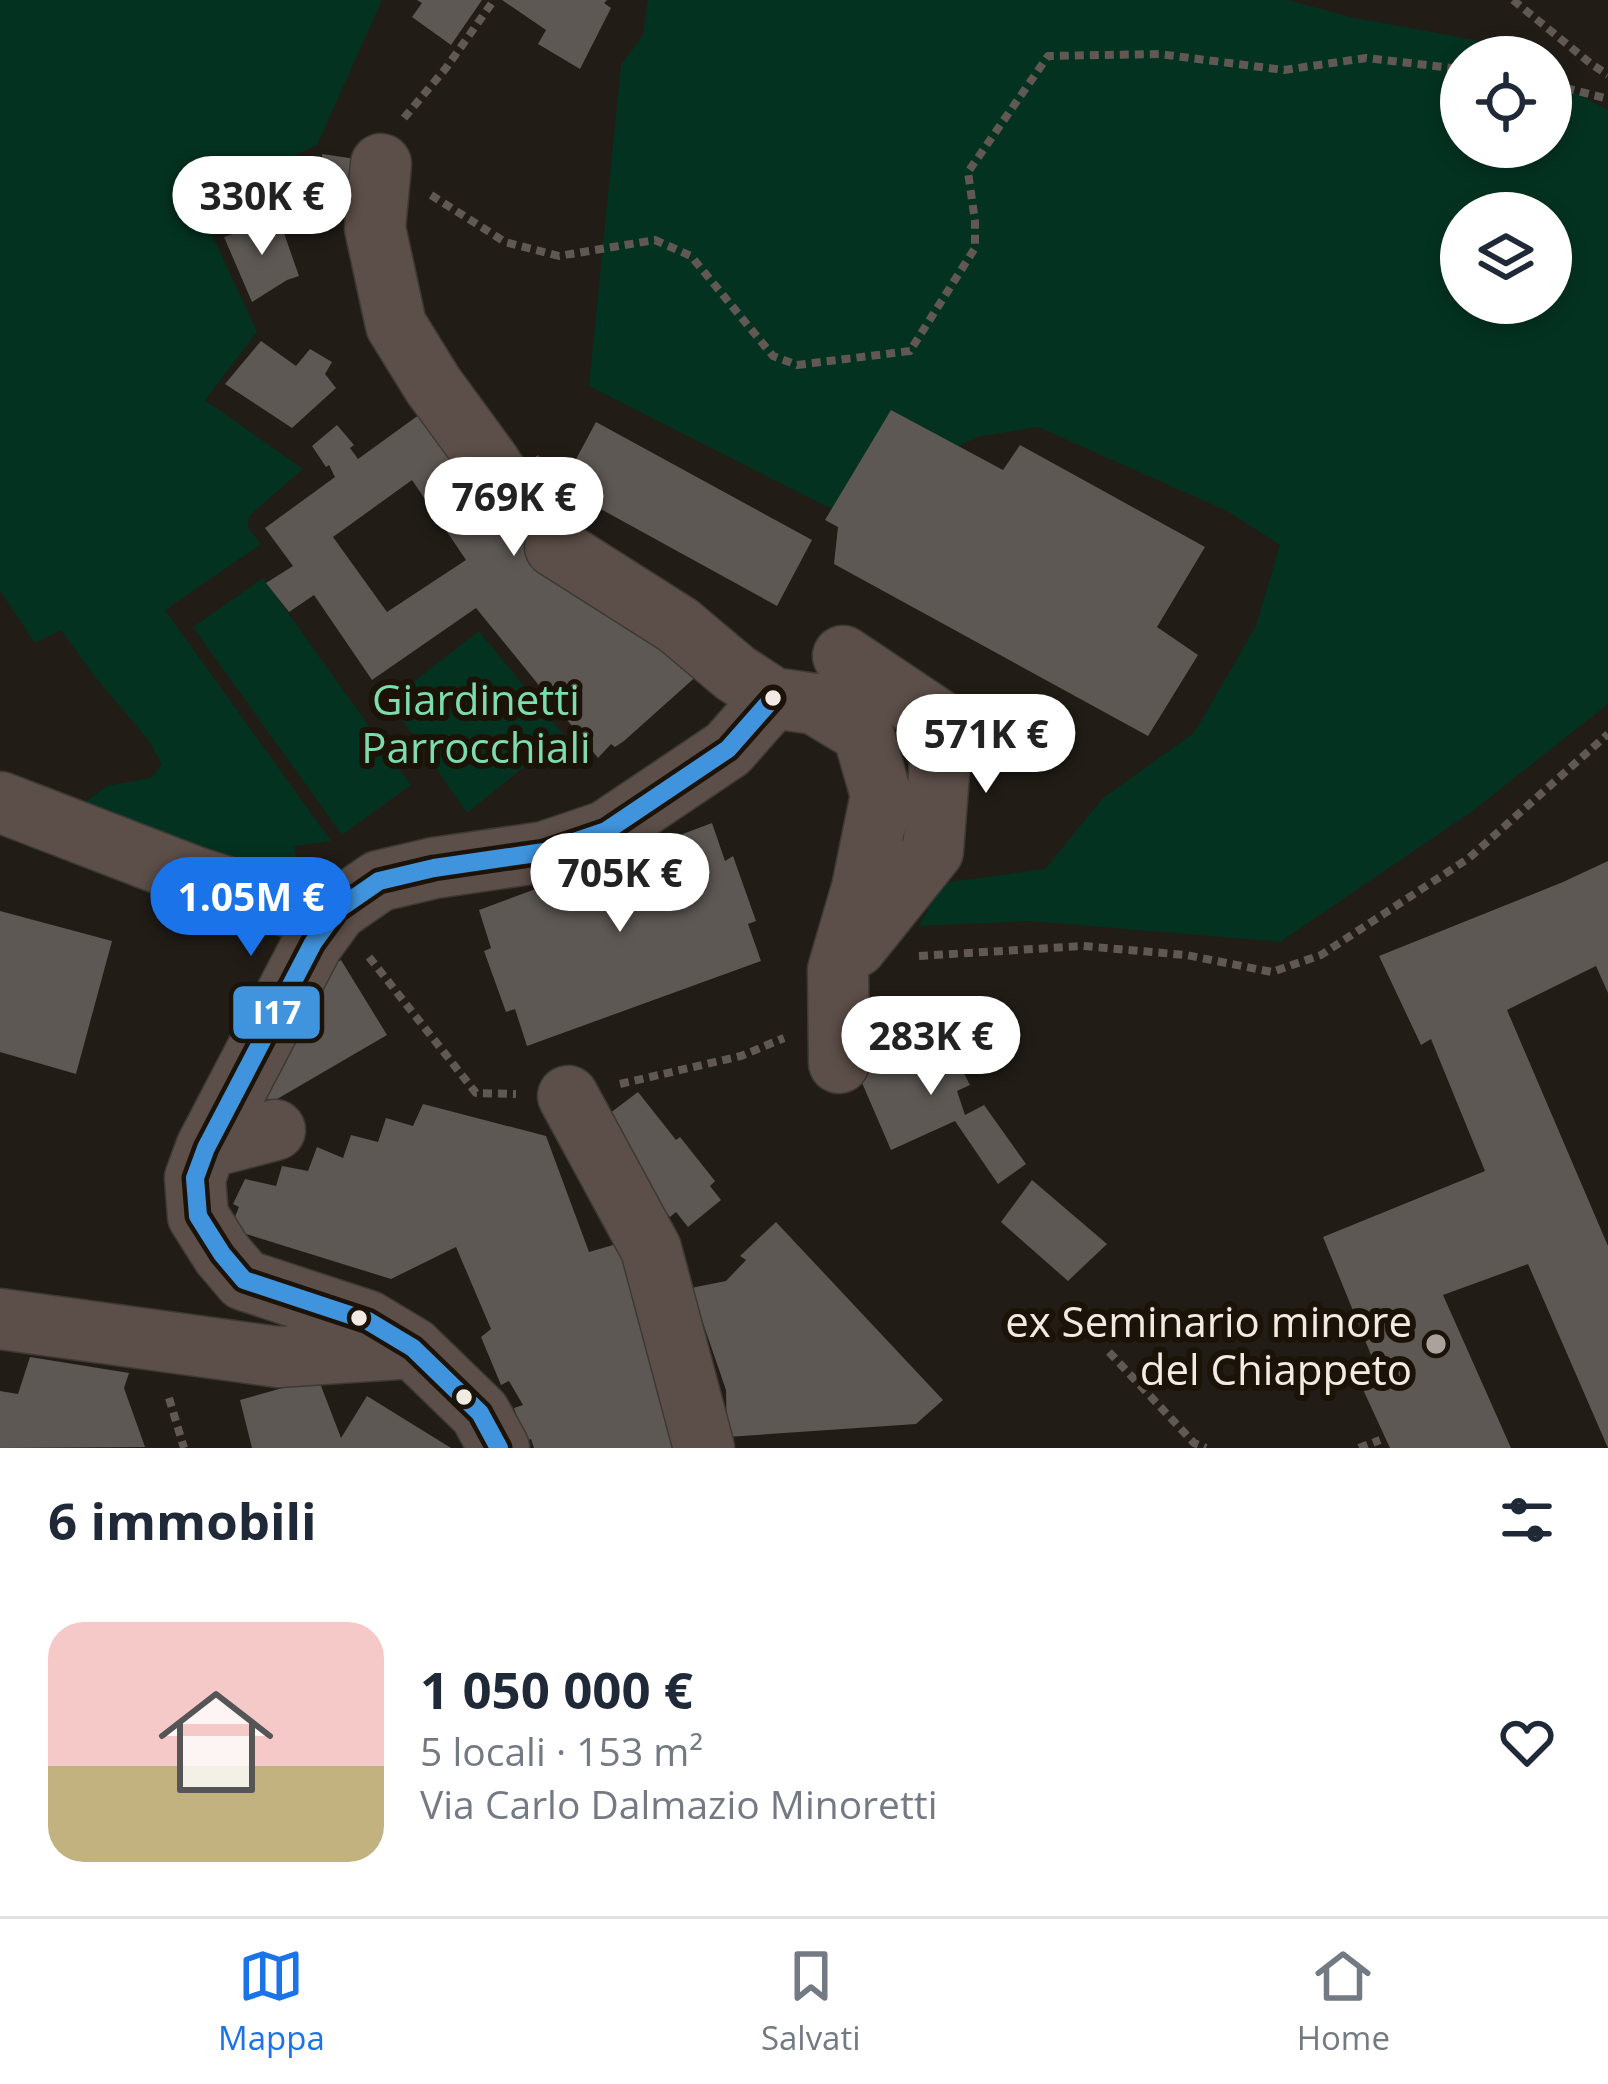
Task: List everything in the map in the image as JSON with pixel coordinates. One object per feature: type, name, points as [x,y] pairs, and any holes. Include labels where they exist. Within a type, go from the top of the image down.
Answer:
[{"type":"street","points":[[381,164],[375,228],[397,325],[433,385],[537,528],[678,625],[735,674],[773,698],[815,704],[863,733],[881,795],[862,888],[838,970],[839,1063]]},
{"type":"street","points":[[838,970],[934,850],[943,723],[843,656]]},
{"type":"street","points":[[499,1448],[480,1413],[413,1348],[368,1321],[244,1280],[198,1216],[195,1178],[206,1148],[314,943],[337,910],[379,880],[544,852],[606,831],[728,749],[773,698]]},
{"type":"street","points":[[0,802],[195,877],[296,909]]},
{"type":"street","points":[[568,1096],[651,1249],[704,1448]]},
{"type":"street","points":[[206,1148],[275,1130]]},
{"type":"street","points":[[0,1319],[278,1357],[413,1348]]},
{"type":"path","points":[[494,0],[394,130],[381,164],[505,242],[559,256],[655,240],[691,256],[773,356],[797,365],[910,351],[975,248],[968,172],[1048,56],[1159,54],[1283,70],[1366,58],[1440,67]]},
{"type":"path","points":[[1513,0],[1608,75]]},
{"type":"path","points":[[1572,90],[1608,99]]},
{"type":"path","points":[[915,956],[1083,946],[1186,955],[1272,972],[1321,955],[1469,858],[1608,734]]},
{"type":"path","points":[[1109,1352],[1194,1443],[1206,1448]]},
{"type":"path","points":[[1359,1448],[1380,1440]]},
{"type":"green space","points":[[0,0],[382,0],[317,145],[292,157],[296,207],[211,232],[257,332],[205,400],[303,469],[249,516],[248,528],[261,544],[165,610],[331,841],[295,846],[301,897],[66,816],[107,786],[151,778],[162,765],[149,741],[61,630],[35,643],[0,591]]},
{"type":"green space","points":[[648,0],[1288,0],[1453,36],[1440,36],[1440,168],[1572,168],[1572,91],[1608,110],[1608,704],[1474,810],[1280,942],[1028,921],[919,926],[942,883],[1045,869],[1103,798],[1194,733],[1256,626],[1280,545],[1227,511],[1038,427],[977,437],[909,471],[885,536],[589,386],[621,65],[643,35]]},
{"type":"green space","points":[[263,578],[411,785],[342,835],[193,627]]},
{"type":"green space","name":"Giardinetti Parrocchiali","points":[[479,631],[564,735],[467,813],[389,701]]},
{"type":"building","points":[[417,0],[482,0],[451,45],[412,17],[422,3]]},
{"type":"building","points":[[502,0],[607,0],[604,3],[611,8],[580,69],[538,44],[546,30]]},
{"type":"building","points":[[322,154],[370,161],[365,198],[325,199]]},
{"type":"building","points":[[279,219],[299,276],[252,302],[224,237]]},
{"type":"building","points":[[261,341],[296,366],[310,349],[332,362],[325,374],[336,388],[292,428],[225,384]]},
{"type":"building","points":[[434,404],[516,473],[538,455],[551,471],[547,475],[561,487],[596,422],[812,540],[777,606],[597,507],[551,552],[527,540],[700,673],[598,758],[476,608],[372,680],[314,595],[289,612],[266,583],[293,566],[265,528],[335,477],[312,446],[337,425],[354,445],[350,448],[358,459]],"holes":[[[412,480],[466,560],[387,612],[333,537]]]},
{"type":"building","points":[[891,410],[1003,470],[1020,445],[1205,547],[1157,627],[1198,655],[1148,736],[834,564],[838,527],[825,520]]},
{"type":"building","points":[[712,823],[725,861],[733,856],[756,921],[748,924],[761,961],[527,1046],[515,1009],[506,1012],[484,951],[491,948],[479,910]]},
{"type":"building","points":[[1608,861],[1608,993],[1596,966],[1507,1010],[1608,1246],[1608,1448],[1528,1264],[1443,1295],[1511,1448],[1390,1448],[1360,1383],[1378,1372],[1323,1237],[1485,1171],[1431,1039],[1421,1045],[1379,956]]},
{"type":"building","points":[[0,911],[112,941],[76,1074],[0,1052]]},
{"type":"building","points":[[341,960],[387,1035],[272,1102],[247,1086],[313,979]]},
{"type":"building","points":[[938,1023],[970,1085],[957,1091],[965,1115],[984,1105],[1026,1164],[998,1184],[955,1121],[891,1150],[853,1062]]},
{"type":"building","points":[[638,1092],[715,1181],[710,1186],[721,1200],[688,1227],[676,1212],[670,1217],[597,1123]]},
{"type":"building","points":[[423,1104],[546,1136],[589,1252],[620,1243],[679,1446],[534,1448],[531,1439],[526,1441],[514,1408],[523,1405],[509,1381],[501,1385],[481,1337],[491,1329],[456,1247],[391,1279],[230,1229],[239,1207],[233,1204],[245,1179],[276,1186],[282,1166],[308,1171],[317,1147],[343,1158],[351,1135],[378,1142],[386,1118],[413,1126]]},
{"type":"building","points":[[1032,1180],[1107,1244],[1068,1281],[1001,1222]]},
{"type":"building","points":[[776,1222],[943,1400],[916,1424],[727,1437],[726,1390],[691,1288],[726,1281],[746,1260],[740,1256]]},
{"type":"building","points":[[30,1357],[129,1373],[124,1388],[145,1447],[0,1448],[0,1391],[18,1394]]},
{"type":"building","points":[[318,1378],[341,1438],[367,1396],[451,1448],[252,1448],[240,1400]]},
{"type":"transit line","name":"I17","points":[[499,1448],[480,1413],[413,1348],[368,1321],[244,1280],[198,1216],[195,1178],[206,1148],[313,943],[337,910],[379,881],[544,852],[606,831],[728,749],[773,698]]},
{"type":"place","name":"ex Seminario minore del Chiappeto","points":[[1436,1344]]}]
